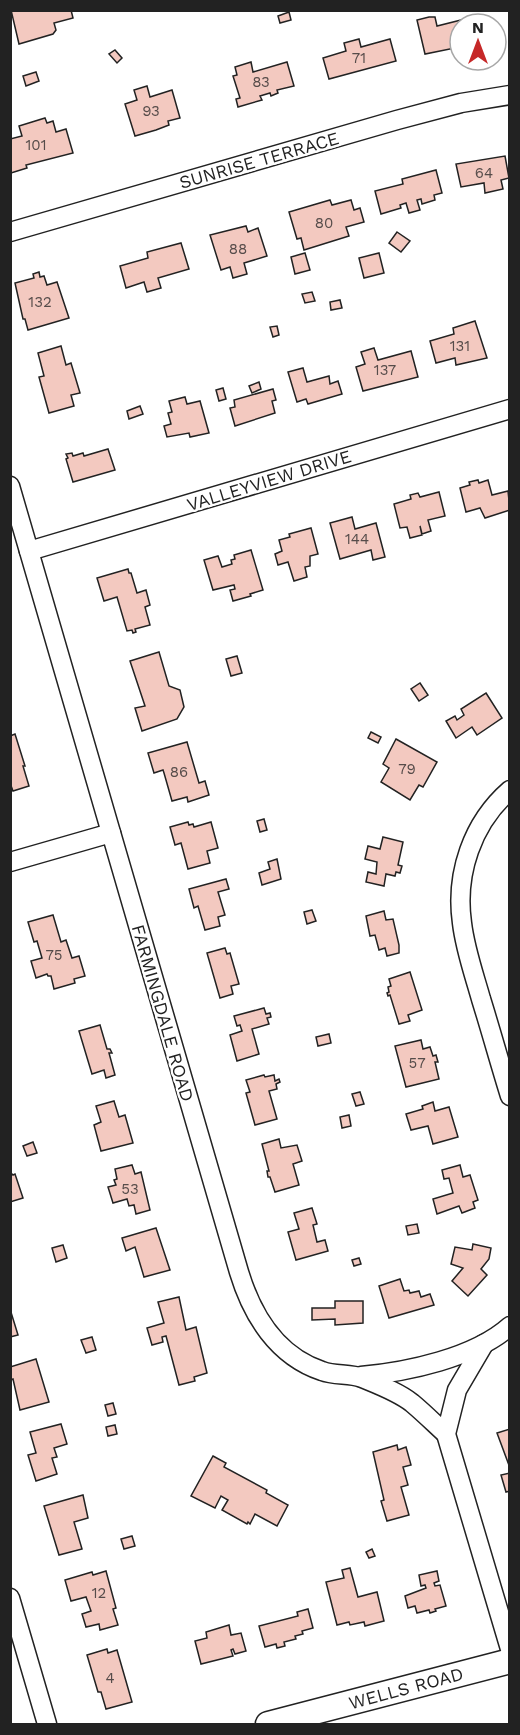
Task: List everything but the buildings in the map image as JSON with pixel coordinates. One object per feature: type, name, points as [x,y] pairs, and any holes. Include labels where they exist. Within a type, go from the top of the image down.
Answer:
[{"type":"main road","name":"WELLS ROAD","points":[[268,1725],[510,1661]]},
{"type":"street","name":"SUNRISE TERRACE","points":[[10,232],[397,120],[461,103],[510,95]]},
{"type":"street","name":"VALLEYVIEW DRIVE","points":[[29,551],[510,409]]},
{"type":"street","name":"FARMINGDALE ROAD","points":[[10,486],[239,1272],[250,1302],[271,1336],[294,1357],[322,1371],[341,1376],[359,1377],[409,1401],[446,1434]]},
{"type":"street","points":[[510,790],[489,811],[474,836],[464,870],[460,904],[466,947],[510,1096]]},
{"type":"street","points":[[10,862],[111,833]]},
{"type":"street","points":[[359,1377],[427,1364],[484,1344],[510,1326]]},
{"type":"street","points":[[484,1344],[457,1390],[446,1434],[510,1649]]},
{"type":"street","points":[[10,1598],[47,1725]]}]
